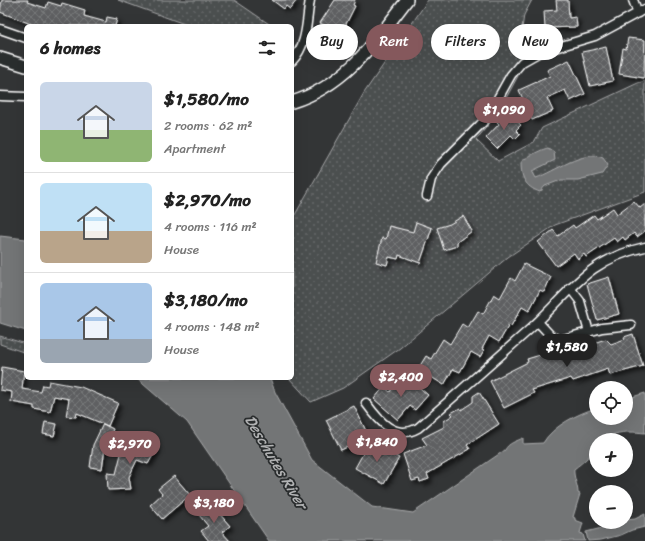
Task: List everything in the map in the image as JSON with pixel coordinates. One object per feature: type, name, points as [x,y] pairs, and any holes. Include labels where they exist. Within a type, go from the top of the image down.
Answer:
[{"type":"main road","points":[[294,101],[330,85],[353,66],[375,42],[407,0]]},
{"type":"main road","points":[[0,58],[24,65]]},
{"type":"street","points":[[294,59],[297,56],[306,34],[310,0]]},
{"type":"street","points":[[427,196],[431,179],[441,164],[487,118],[511,75],[522,62],[538,53],[595,36],[641,11],[633,0]]},
{"type":"street","points":[[0,29],[24,37]]},
{"type":"street","points":[[0,96],[24,97]]},
{"type":"street","points":[[366,403],[373,413],[393,431],[409,433],[418,428],[538,322],[570,288],[591,270],[607,261],[645,247]]},
{"type":"street","points":[[570,288],[580,301],[589,332]]},
{"type":"street","points":[[538,322],[551,336],[560,340],[617,326],[631,325]]},
{"type":"shaded area","points":[[118,0],[234,0],[269,24],[184,24]]},
{"type":"shaded area","points":[[428,0],[532,0],[524,15],[523,24],[508,24],[508,60],[519,60],[518,76],[498,113],[476,140],[498,161],[534,142],[542,128],[645,81],[645,192],[555,225],[508,257],[400,348],[343,388],[311,402],[291,380],[294,380],[294,216],[364,93],[387,60],[423,60],[423,24],[411,24]]},
{"type":"shaded area","points":[[0,336],[24,343],[24,352],[0,344]]},
{"type":"water","points":[[548,148],[554,152],[555,160],[532,171],[536,178],[569,162],[587,156],[603,158],[608,165],[602,174],[578,180],[561,180],[545,186],[540,192],[535,190],[525,181],[521,163],[533,154]]},
{"type":"water","points":[[0,236],[24,239],[24,330],[0,323]]},
{"type":"water","name":"Deschutes River","points":[[138,380],[271,380],[275,392],[312,460],[372,507],[413,513],[505,450],[513,442],[523,438],[523,444],[543,443],[559,426],[581,414],[589,411],[589,425],[633,425],[633,397],[645,393],[645,433],[589,433],[589,455],[574,469],[578,493],[580,494],[573,517],[575,520],[583,523],[580,533],[583,534],[585,541],[269,541],[187,422]]},
{"type":"water","points":[[645,514],[645,527],[601,540],[588,541],[586,532],[598,529],[633,529],[633,519]]},
{"type":"building","points":[[2,0],[28,0],[27,2],[46,8],[48,2],[61,6],[62,3],[85,10],[84,16],[106,22],[107,17],[117,19],[116,24],[31,24],[0,12]]},
{"type":"building","points":[[272,0],[297,0],[290,9],[286,6],[284,9]]},
{"type":"building","points":[[335,0],[355,0],[353,5],[355,6],[346,24],[320,23]]},
{"type":"building","points":[[556,0],[568,0],[569,18],[576,17],[577,27],[563,27],[563,24],[545,24],[544,11],[557,10]]},
{"type":"building","points":[[628,38],[645,40],[644,78],[619,74],[623,48],[626,49]]},
{"type":"building","points":[[606,47],[613,81],[590,86],[582,52]]},
{"type":"building","points":[[569,60],[585,94],[570,101],[565,90],[547,98],[553,111],[532,120],[519,90],[550,76],[547,70]]},
{"type":"building","points":[[509,114],[521,125],[516,130],[520,134],[515,139],[511,135],[497,149],[486,138],[499,124],[497,122],[501,117],[504,119]]},
{"type":"building","points":[[634,201],[640,208],[645,204],[645,231],[637,237],[634,233],[625,240],[623,237],[617,242],[614,238],[586,257],[584,254],[578,259],[574,253],[556,266],[538,242],[553,230],[558,236],[573,225],[575,228],[594,215],[597,219],[613,208],[617,214]]},
{"type":"building","points":[[463,216],[472,231],[457,242],[457,246],[444,250],[437,228],[450,224]]},
{"type":"building","points":[[416,222],[432,228],[420,263],[399,255],[398,259],[389,257],[387,265],[376,262],[382,238],[386,239],[389,226],[413,232]]},
{"type":"building","points":[[524,264],[551,277],[544,292],[540,290],[529,311],[522,307],[511,326],[509,325],[499,342],[489,336],[482,349],[484,350],[480,357],[471,352],[460,372],[453,369],[444,385],[418,369],[426,356],[431,359],[443,339],[450,344],[462,324],[468,328],[478,311],[483,314],[494,294],[500,298],[511,278],[515,281]]},
{"type":"building","points":[[609,277],[619,314],[597,320],[587,284]]},
{"type":"building","points":[[633,334],[643,366],[610,375],[608,369],[573,381],[571,378],[532,390],[534,393],[504,408],[490,381],[528,362],[527,359],[560,349],[561,353],[606,339],[611,344],[625,339],[624,337]]},
{"type":"building","points":[[2,367],[24,371],[22,389],[41,392],[43,385],[48,386],[49,381],[81,387],[118,403],[108,426],[77,413],[76,417],[66,416],[69,399],[54,396],[50,412],[34,409],[34,406],[11,402],[12,392],[0,390]]},
{"type":"building","points":[[405,375],[428,395],[415,410],[410,406],[398,420],[374,399],[384,387],[390,392]]},
{"type":"building","points":[[479,392],[499,424],[467,445],[470,449],[427,474],[429,479],[420,482],[419,479],[412,481],[403,454],[427,445],[422,438],[444,427],[444,421],[453,415],[451,413],[460,408],[461,410],[473,402],[473,396]]},
{"type":"building","points":[[354,406],[369,437],[341,450],[326,420]]},
{"type":"building","points":[[45,422],[57,424],[54,436],[43,434]]},
{"type":"building","points":[[103,424],[113,429],[105,448],[102,469],[90,467],[93,445]]},
{"type":"building","points":[[139,438],[157,448],[148,464],[137,460],[129,477],[131,489],[108,490],[107,473],[116,474],[122,450],[132,453]]},
{"type":"building","points":[[370,441],[399,458],[384,484],[355,468]]},
{"type":"building","points":[[174,476],[190,495],[162,519],[150,505],[162,494],[158,489]]},
{"type":"building","points":[[215,502],[222,510],[219,513],[230,526],[222,532],[230,541],[209,541],[201,531],[208,526],[199,515]]}]
